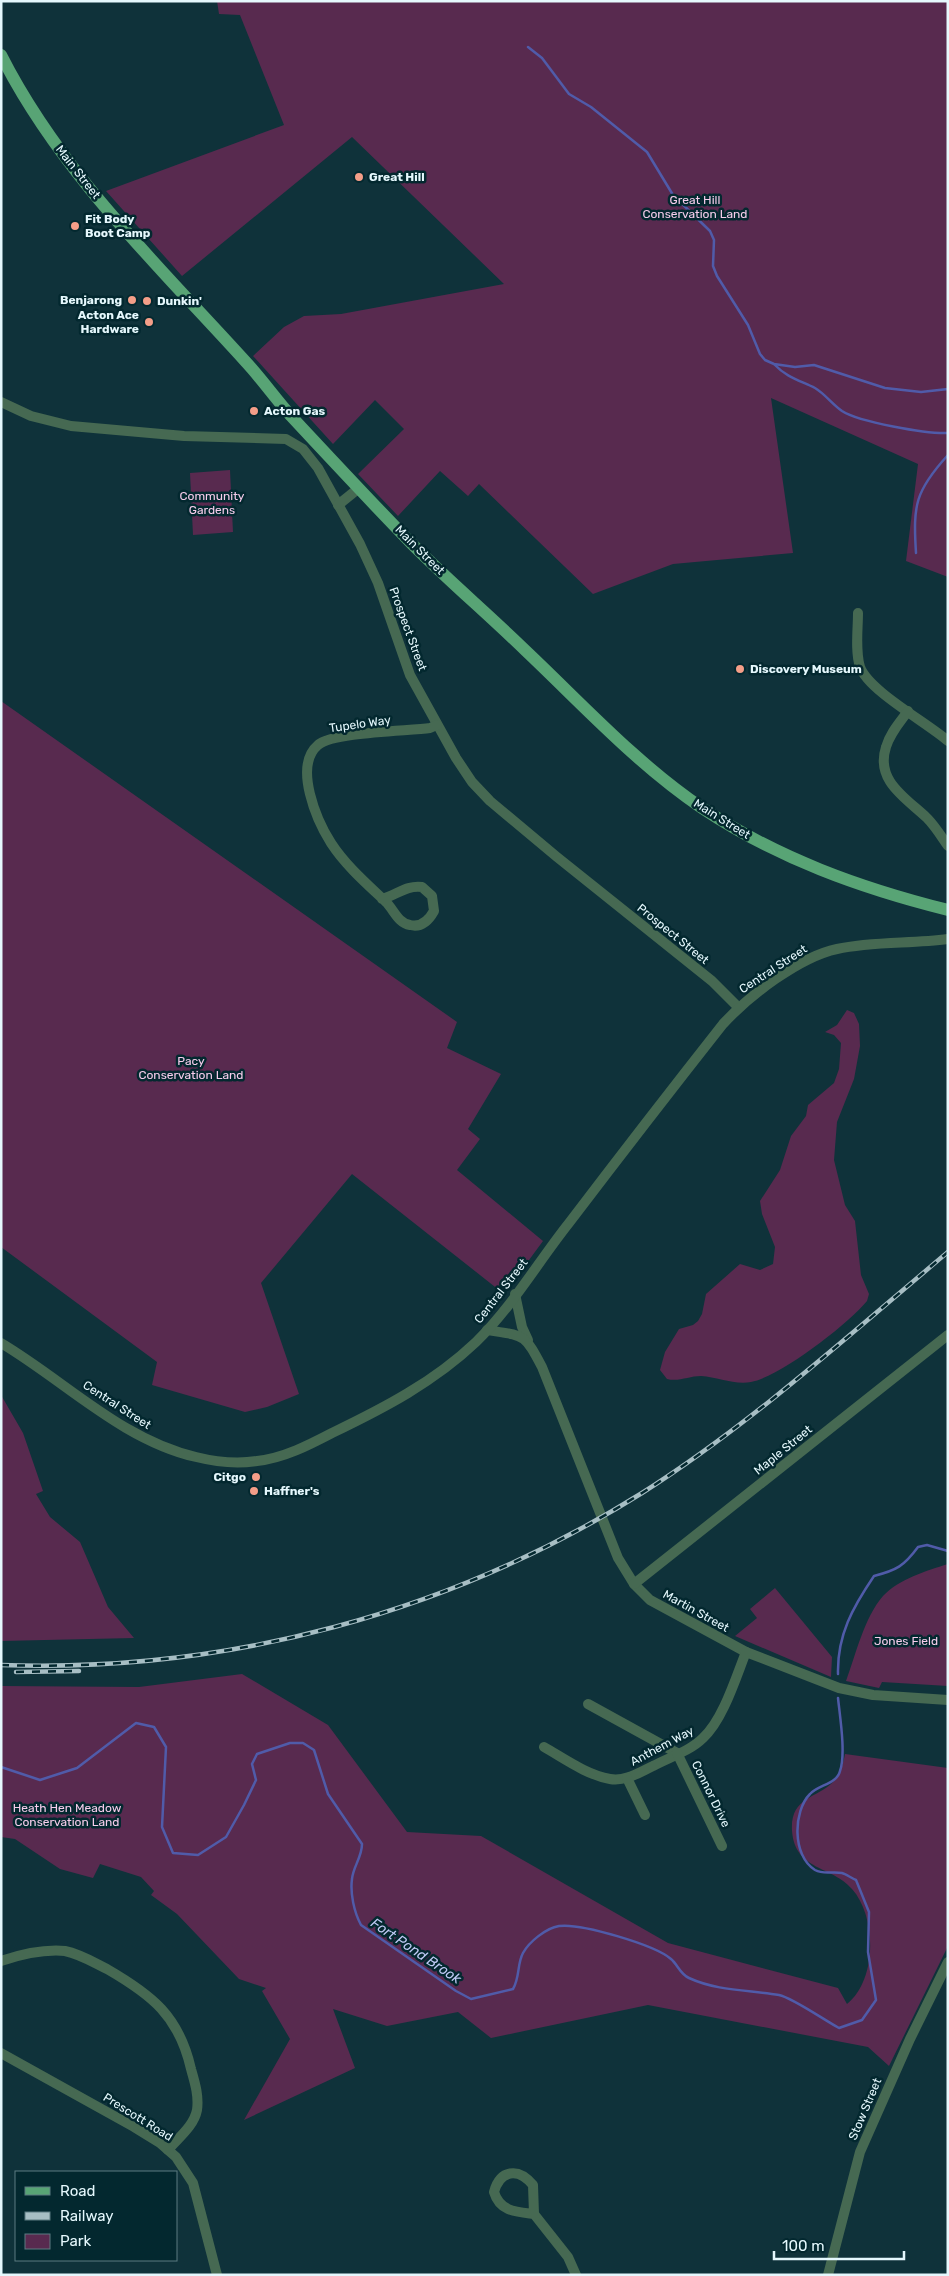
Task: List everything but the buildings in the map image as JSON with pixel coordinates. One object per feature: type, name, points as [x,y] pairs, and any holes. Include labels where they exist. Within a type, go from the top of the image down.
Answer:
[{"type":"main road","name":"Main Street","points":[[1,55],[48,133],[77,173],[303,428],[438,569],[627,748],[679,792],[704,810],[782,855],[851,883],[887,895],[948,910]]},
{"type":"street","name":"Prospect Street","points":[[1,402],[31,416],[71,426],[219,438],[286,439],[303,448],[318,468],[378,583],[410,675],[437,725],[472,782],[490,801],[712,981],[738,1007]]},
{"type":"street","points":[[290,442],[303,428]]},
{"type":"street","points":[[338,505],[359,488]]},
{"type":"street","points":[[858,613],[858,656],[862,671],[875,687],[948,741]]},
{"type":"street","points":[[908,711],[886,746],[884,757],[885,770],[895,789],[931,823],[948,846]]},
{"type":"street","name":"Tupelo Way","points":[[382,899],[392,896],[406,887],[422,887],[432,896],[434,911],[425,923],[409,925],[401,921],[382,899],[355,874],[331,843],[308,788],[306,770],[310,754],[319,744],[335,737],[430,728],[437,725]]},
{"type":"street","name":"Central Street","points":[[1,1343],[133,1432],[176,1451],[208,1460],[236,1463],[259,1461],[283,1455],[380,1410],[436,1376],[487,1330],[722,1024],[738,1007],[756,993],[822,953],[852,947],[948,939]]},
{"type":"street","name":"Martin Street","points":[[516,1294],[522,1327],[542,1367],[616,1553],[634,1584],[650,1600],[746,1652],[839,1688],[873,1696],[948,1700]]},
{"type":"street","points":[[487,1330],[517,1334],[528,1341]]},
{"type":"street","name":"Maple Street","points":[[634,1584],[948,1335]]},
{"type":"street","name":"Anthem Way","points":[[544,1748],[600,1777],[612,1780],[626,1778],[695,1745],[710,1730],[746,1652]]},
{"type":"street","points":[[588,1704],[677,1753]]},
{"type":"street","name":"Connor Drive","points":[[677,1753],[722,1846]]},
{"type":"street","points":[[626,1778],[645,1815]]},
{"type":"street","points":[[1,1960],[38,1952],[66,1952],[86,1958],[126,1980],[160,2004],[172,2019],[183,2043],[197,2092],[196,2111],[191,2124],[168,2150]]},
{"type":"street","name":"Stow Street","points":[[828,2275],[860,2152],[910,2039],[948,1962]]},
{"type":"street","name":"Prescott Road","points":[[1,2053],[134,2128],[168,2150],[180,2163],[193,2183],[217,2275]]},
{"type":"street","points":[[534,2214],[510,2211],[501,2206],[494,2192],[502,2176],[509,2172],[516,2173],[530,2181],[534,2192],[534,2214],[568,2257],[576,2275]]},
{"type":"green space","name":"Great Hill Conservation Land","points":[[217,1],[948,1],[948,577],[906,561],[918,464],[771,398],[793,553],[673,564],[593,594],[479,484],[468,496],[440,471],[398,516],[358,474],[404,429],[375,400],[333,444],[253,356],[284,327],[304,316],[341,314],[504,284],[352,137],[182,276],[106,191],[284,125],[240,15],[219,14]]},
{"type":"green space","name":"Community Gardens","points":[[230,470],[233,532],[193,535],[190,473]]},
{"type":"green space","name":"Pacy Conservation Land","points":[[1,701],[457,1022],[447,1048],[501,1074],[468,1129],[480,1139],[457,1170],[543,1241],[504,1294],[352,1174],[261,1283],[299,1394],[267,1407],[245,1412],[152,1385],[157,1362],[1,1247]]},
{"type":"green space","points":[[847,1010],[854,1013],[859,1024],[860,1046],[854,1079],[837,1122],[834,1160],[845,1205],[855,1221],[861,1275],[869,1294],[867,1301],[845,1323],[813,1348],[764,1378],[745,1383],[701,1376],[676,1380],[667,1379],[660,1370],[665,1352],[679,1329],[693,1325],[698,1321],[702,1314],[706,1294],[740,1264],[760,1270],[773,1264],[775,1247],[762,1214],[760,1201],[780,1170],[791,1136],[806,1116],[808,1105],[834,1083],[839,1069],[841,1043],[834,1035],[825,1032],[837,1025]]},
{"type":"green space","points":[[1,1395],[23,1433],[43,1491],[36,1494],[50,1517],[80,1542],[108,1607],[134,1638],[1,1641]]},
{"type":"green space","name":"Jones Field","points":[[948,1564],[948,1686],[882,1682],[879,1688],[846,1681],[866,1625],[883,1596],[905,1580]]},
{"type":"green space","points":[[775,1588],[832,1657],[831,1677],[735,1636],[757,1618],[750,1609]]},
{"type":"green space","name":"Heath Hen Meadow Conservation Land","points":[[242,1674],[328,1725],[407,1832],[481,1836],[668,1943],[838,1988],[847,2004],[857,1993],[864,1980],[868,1964],[870,1948],[866,1915],[852,1889],[835,1876],[807,1861],[800,1854],[792,1831],[792,1820],[795,1811],[805,1800],[833,1782],[841,1769],[845,1754],[948,1768],[948,1946],[889,2066],[868,2047],[648,2005],[491,2038],[458,2012],[387,2026],[333,2009],[355,2068],[244,2120],[290,2039],[262,1991],[266,1988],[239,1979],[177,1914],[151,1895],[154,1891],[141,1877],[100,1864],[93,1878],[60,1869],[15,1839],[1,1837],[1,1686],[139,1687]]},
{"type":"waterway","points":[[528,47],[542,58],[569,94],[591,107],[647,152],[673,195],[710,231],[714,240],[713,266],[717,276],[748,325],[760,354],[765,360],[774,364],[795,367],[814,365],[885,388],[921,392],[948,389]]},
{"type":"waterway","points":[[775,365],[789,376],[815,388],[838,408],[851,415],[925,432],[948,433]]},
{"type":"waterway","points":[[916,553],[915,522],[918,500],[929,479],[948,455]]},
{"type":"waterway","name":"Fort Pond Brook","points":[[838,1674],[838,1660],[843,1634],[853,1610],[874,1576],[889,1572],[899,1566],[918,1547],[927,1545],[948,1551]]},
{"type":"waterway","name":"Fort Pond Brook","points":[[1,1767],[40,1780],[77,1768],[136,1723],[154,1727],[166,1747],[162,1827],[173,1853],[198,1855],[226,1837],[256,1780],[252,1764],[257,1754],[290,1743],[303,1743],[314,1750],[328,1794],[362,1844],[352,1884],[353,1902],[361,1925],[456,1991],[471,1999],[513,1989],[517,1980],[521,1957],[529,1944],[538,1936],[554,1927],[569,1926],[600,1931],[662,1953],[671,1959],[686,1976],[700,1982],[722,1988],[785,1997],[839,2028],[862,2020],[876,2000],[868,1952],[869,1912],[856,1880],[842,1873],[825,1873],[815,1870],[807,1863],[802,1855],[798,1833],[800,1811],[804,1802],[813,1791],[835,1779],[840,1771],[843,1745],[838,1698]]},
{"type":"railway","points":[[1,1665],[86,1665],[170,1658],[253,1646],[334,1627],[414,1602],[493,1572],[569,1535],[642,1493],[722,1438],[799,1378],[948,1252]]},
{"type":"railway","points":[[16,1672],[79,1671]]},
{"type":"place","name":"Great Hill","points":[[359,177]]},
{"type":"place","name":"Fit Body Boot Camp","points":[[75,226]]},
{"type":"place","name":"Benjarong","points":[[132,300]]},
{"type":"place","name":"Dunkin'","points":[[147,301]]},
{"type":"place","name":"Acton Ace Hardware","points":[[149,322]]},
{"type":"place","name":"Acton Gas","points":[[254,411]]},
{"type":"place","name":"Discovery Museum","points":[[740,669]]},
{"type":"place","name":"Citgo","points":[[256,1477]]},
{"type":"place","name":"Haffner's","points":[[254,1491]]}]
